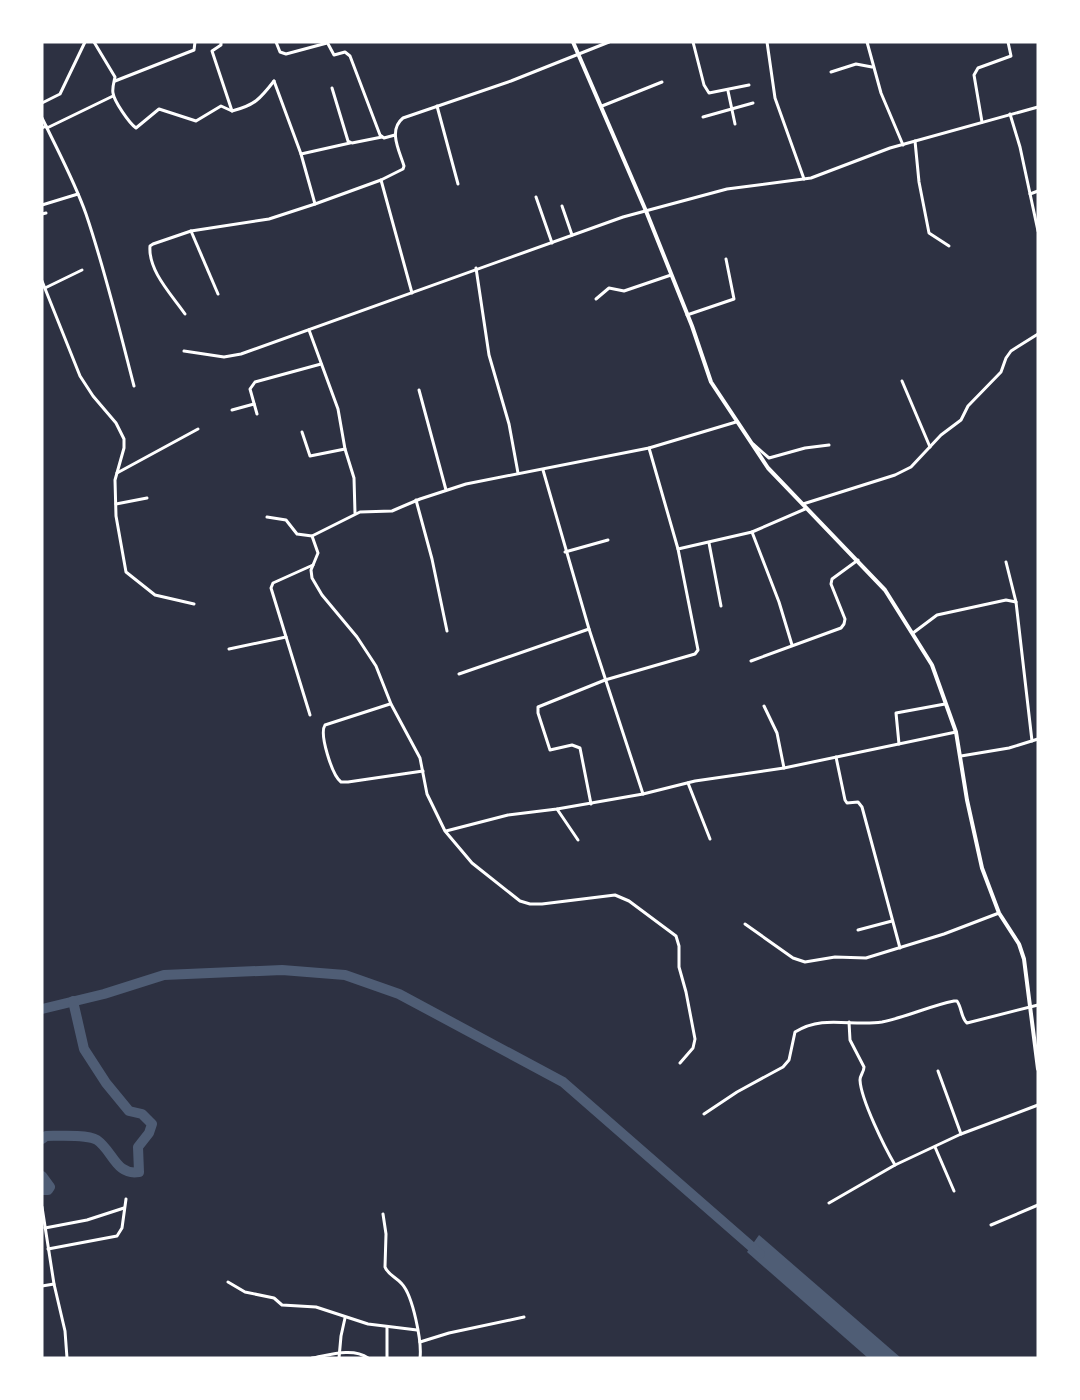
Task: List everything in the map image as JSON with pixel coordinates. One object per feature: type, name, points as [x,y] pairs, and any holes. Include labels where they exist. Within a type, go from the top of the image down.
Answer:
[{"type":"street","points":[[42,104],[60,94],[85,42]]},
{"type":"street","points":[[94,42],[115,77],[112,90],[114,96],[131,124],[136,128],[159,109],[196,121],[221,106],[232,111]]},
{"type":"street","points":[[115,81],[194,50],[195,42]]},
{"type":"street","points":[[221,42],[221,45],[212,51],[232,111]]},
{"type":"street","points":[[276,42],[280,52],[286,54],[327,42],[334,55],[345,52],[350,56],[382,137]]},
{"type":"street","points":[[573,42],[646,211],[711,382],[768,468],[885,590],[932,665],[956,732],[967,800],[982,868],[999,913],[1019,944],[1024,958],[1038,1069]]},
{"type":"street","points":[[185,314],[157,273],[151,260],[149,251],[153,244],[191,231],[269,219],[381,180],[404,169],[394,135],[397,124],[404,118],[511,81],[609,42]]},
{"type":"street","points":[[693,42],[706,90],[714,93],[749,85]]},
{"type":"street","points":[[767,42],[775,98],[804,179]]},
{"type":"street","points":[[867,42],[881,93],[903,145]]},
{"type":"street","points":[[982,122],[975,71],[1011,56],[1008,42]]},
{"type":"street","points":[[831,72],[856,64],[873,67]]},
{"type":"street","points":[[232,111],[256,103],[274,81],[301,154],[315,204]]},
{"type":"street","points":[[602,106],[662,82]]},
{"type":"street","points":[[332,88],[346,137],[350,143]]},
{"type":"street","points":[[728,91],[735,124]]},
{"type":"street","points":[[45,127],[114,96]]},
{"type":"street","points":[[703,117],[753,103]]},
{"type":"street","points":[[437,106],[458,184]]},
{"type":"street","points":[[184,351],[232,357],[623,217],[727,189],[804,179],[915,141],[1038,106]]},
{"type":"street","points":[[1010,114],[1038,231]]},
{"type":"street","points":[[42,118],[78,194],[102,266],[134,386]]},
{"type":"street","points":[[301,154],[394,135]]},
{"type":"street","points":[[915,141],[919,182],[929,233],[949,246]]},
{"type":"street","points":[[381,180],[412,292]]},
{"type":"street","points":[[1030,194],[1038,191]]},
{"type":"street","points":[[42,205],[78,194]]},
{"type":"street","points":[[536,197],[552,243]]},
{"type":"street","points":[[562,206],[572,235]]},
{"type":"street","points":[[191,231],[218,294]]},
{"type":"street","points":[[687,315],[734,299],[726,260]]},
{"type":"street","points":[[476,268],[489,355],[509,424],[518,473]]},
{"type":"street","points":[[45,288],[82,270]]},
{"type":"street","points":[[596,299],[609,288],[624,291],[671,275]]},
{"type":"street","points":[[42,281],[80,376],[121,431],[124,439],[120,467],[116,474],[116,504],[126,572],[155,595],[194,604]]},
{"type":"street","points":[[308,330],[338,409],[345,449],[354,478],[355,513]]},
{"type":"street","points":[[801,504],[903,472],[918,461],[941,435],[962,420],[968,406],[1001,372],[1011,351],[1038,334]]},
{"type":"street","points":[[257,414],[250,389],[255,382],[321,364]]},
{"type":"street","points":[[903,381],[930,447]]},
{"type":"street","points":[[419,390],[446,491]]},
{"type":"street","points":[[232,410],[254,404]]},
{"type":"street","points":[[267,517],[286,520],[297,534],[312,536],[355,513],[393,511],[416,500],[466,484],[649,448],[736,422]]},
{"type":"street","points":[[116,474],[198,429]]},
{"type":"street","points":[[302,432],[310,456],[345,449]]},
{"type":"street","points":[[749,441],[769,458],[805,448],[829,445]]},
{"type":"street","points":[[591,804],[578,746],[572,745],[550,750],[538,709],[540,705],[605,680],[687,657],[697,652],[698,646],[678,549],[649,448]]},
{"type":"street","points":[[543,470],[588,629],[643,794]]},
{"type":"street","points":[[116,504],[147,498]]},
{"type":"street","points":[[416,500],[432,559],[447,631]]},
{"type":"street","points":[[678,549],[752,532],[805,509]]},
{"type":"street","points":[[752,532],[779,602],[792,645]]},
{"type":"street","points":[[312,536],[318,554],[312,574],[316,586],[371,657],[391,704],[420,758],[427,794],[445,831],[472,863],[520,901],[542,904],[615,895],[629,901],[676,936],[679,946],[679,967],[695,1040],[693,1048],[680,1063]]},
{"type":"street","points":[[565,552],[608,540]]},
{"type":"street","points":[[708,542],[721,606]]},
{"type":"street","points":[[751,661],[841,628],[845,619],[831,584],[832,579],[858,560]]},
{"type":"street","points":[[1006,562],[1016,602],[1032,741]]},
{"type":"street","points":[[309,715],[271,585],[313,565]]},
{"type":"street","points":[[913,633],[937,615],[1006,600],[1016,602]]},
{"type":"street","points":[[459,674],[588,629]]},
{"type":"street","points":[[229,649],[286,637]]},
{"type":"street","points":[[391,704],[325,725],[322,734],[334,773],[341,782],[348,782],[423,771]]},
{"type":"street","points":[[899,744],[896,713],[947,704]]},
{"type":"street","points":[[764,706],[777,733],[784,768]]},
{"type":"street","points":[[445,831],[508,815],[591,804],[688,783],[784,768],[956,732]]},
{"type":"street","points":[[961,756],[1009,748],[1038,740]]},
{"type":"street","points":[[836,757],[845,800],[847,803],[858,802],[862,807],[900,948]]},
{"type":"street","points":[[688,783],[710,839]]},
{"type":"street","points":[[557,809],[578,840]]},
{"type":"street","points":[[745,924],[792,958],[805,962],[835,957],[858,959],[944,934],[999,913]]},
{"type":"street","points":[[858,930],[892,921]]},
{"type":"street","points":[[704,1114],[736,1092],[783,1067],[789,1060],[797,1030],[823,1022],[882,1022],[954,1001],[960,1005],[967,1023],[1038,1005]]},
{"type":"street","points":[[849,1022],[850,1040],[865,1069],[860,1078],[864,1097],[895,1165]]},
{"type":"street","points":[[938,1071],[961,1134]]},
{"type":"street","points":[[829,1203],[895,1165],[961,1134],[1038,1105]]},
{"type":"street","points":[[935,1147],[954,1191]]},
{"type":"street","points":[[48,1249],[117,1236],[122,1228],[126,1199]]},
{"type":"street","points":[[991,1225],[1038,1205]]},
{"type":"street","points":[[42,1207],[54,1284],[65,1331],[67,1358]]},
{"type":"street","points":[[45,1228],[87,1220],[124,1208]]},
{"type":"street","points":[[383,1214],[386,1234],[386,1271],[404,1287],[420,1342],[420,1358]]},
{"type":"street","points":[[42,1259],[50,1261]]},
{"type":"street","points":[[228,1282],[245,1292],[274,1298],[282,1305],[316,1307],[345,1318],[387,1327],[417,1330]]},
{"type":"street","points":[[42,1286],[54,1284]]},
{"type":"street","points":[[420,1342],[449,1333],[524,1317]]},
{"type":"street","points":[[339,1356],[345,1318]]},
{"type":"street","points":[[387,1327],[387,1358]]},
{"type":"street","points":[[312,1358],[359,1354],[368,1358]]},
{"type":"water","points":[[759,1235],[901,1358],[868,1358],[747,1252]]},
{"type":"waterway","points":[[42,1009],[104,994],[164,975],[282,970],[345,975],[399,994],[563,1082],[760,1254]]},
{"type":"waterway","points":[[42,1139],[46,1136],[92,1138],[102,1145],[120,1167],[131,1172],[139,1172],[138,1147],[149,1133],[152,1124],[142,1114],[129,1111],[106,1083],[84,1049],[73,1001]]},
{"type":"waterway","points":[[42,1176],[50,1187],[48,1190],[42,1190]]}]
